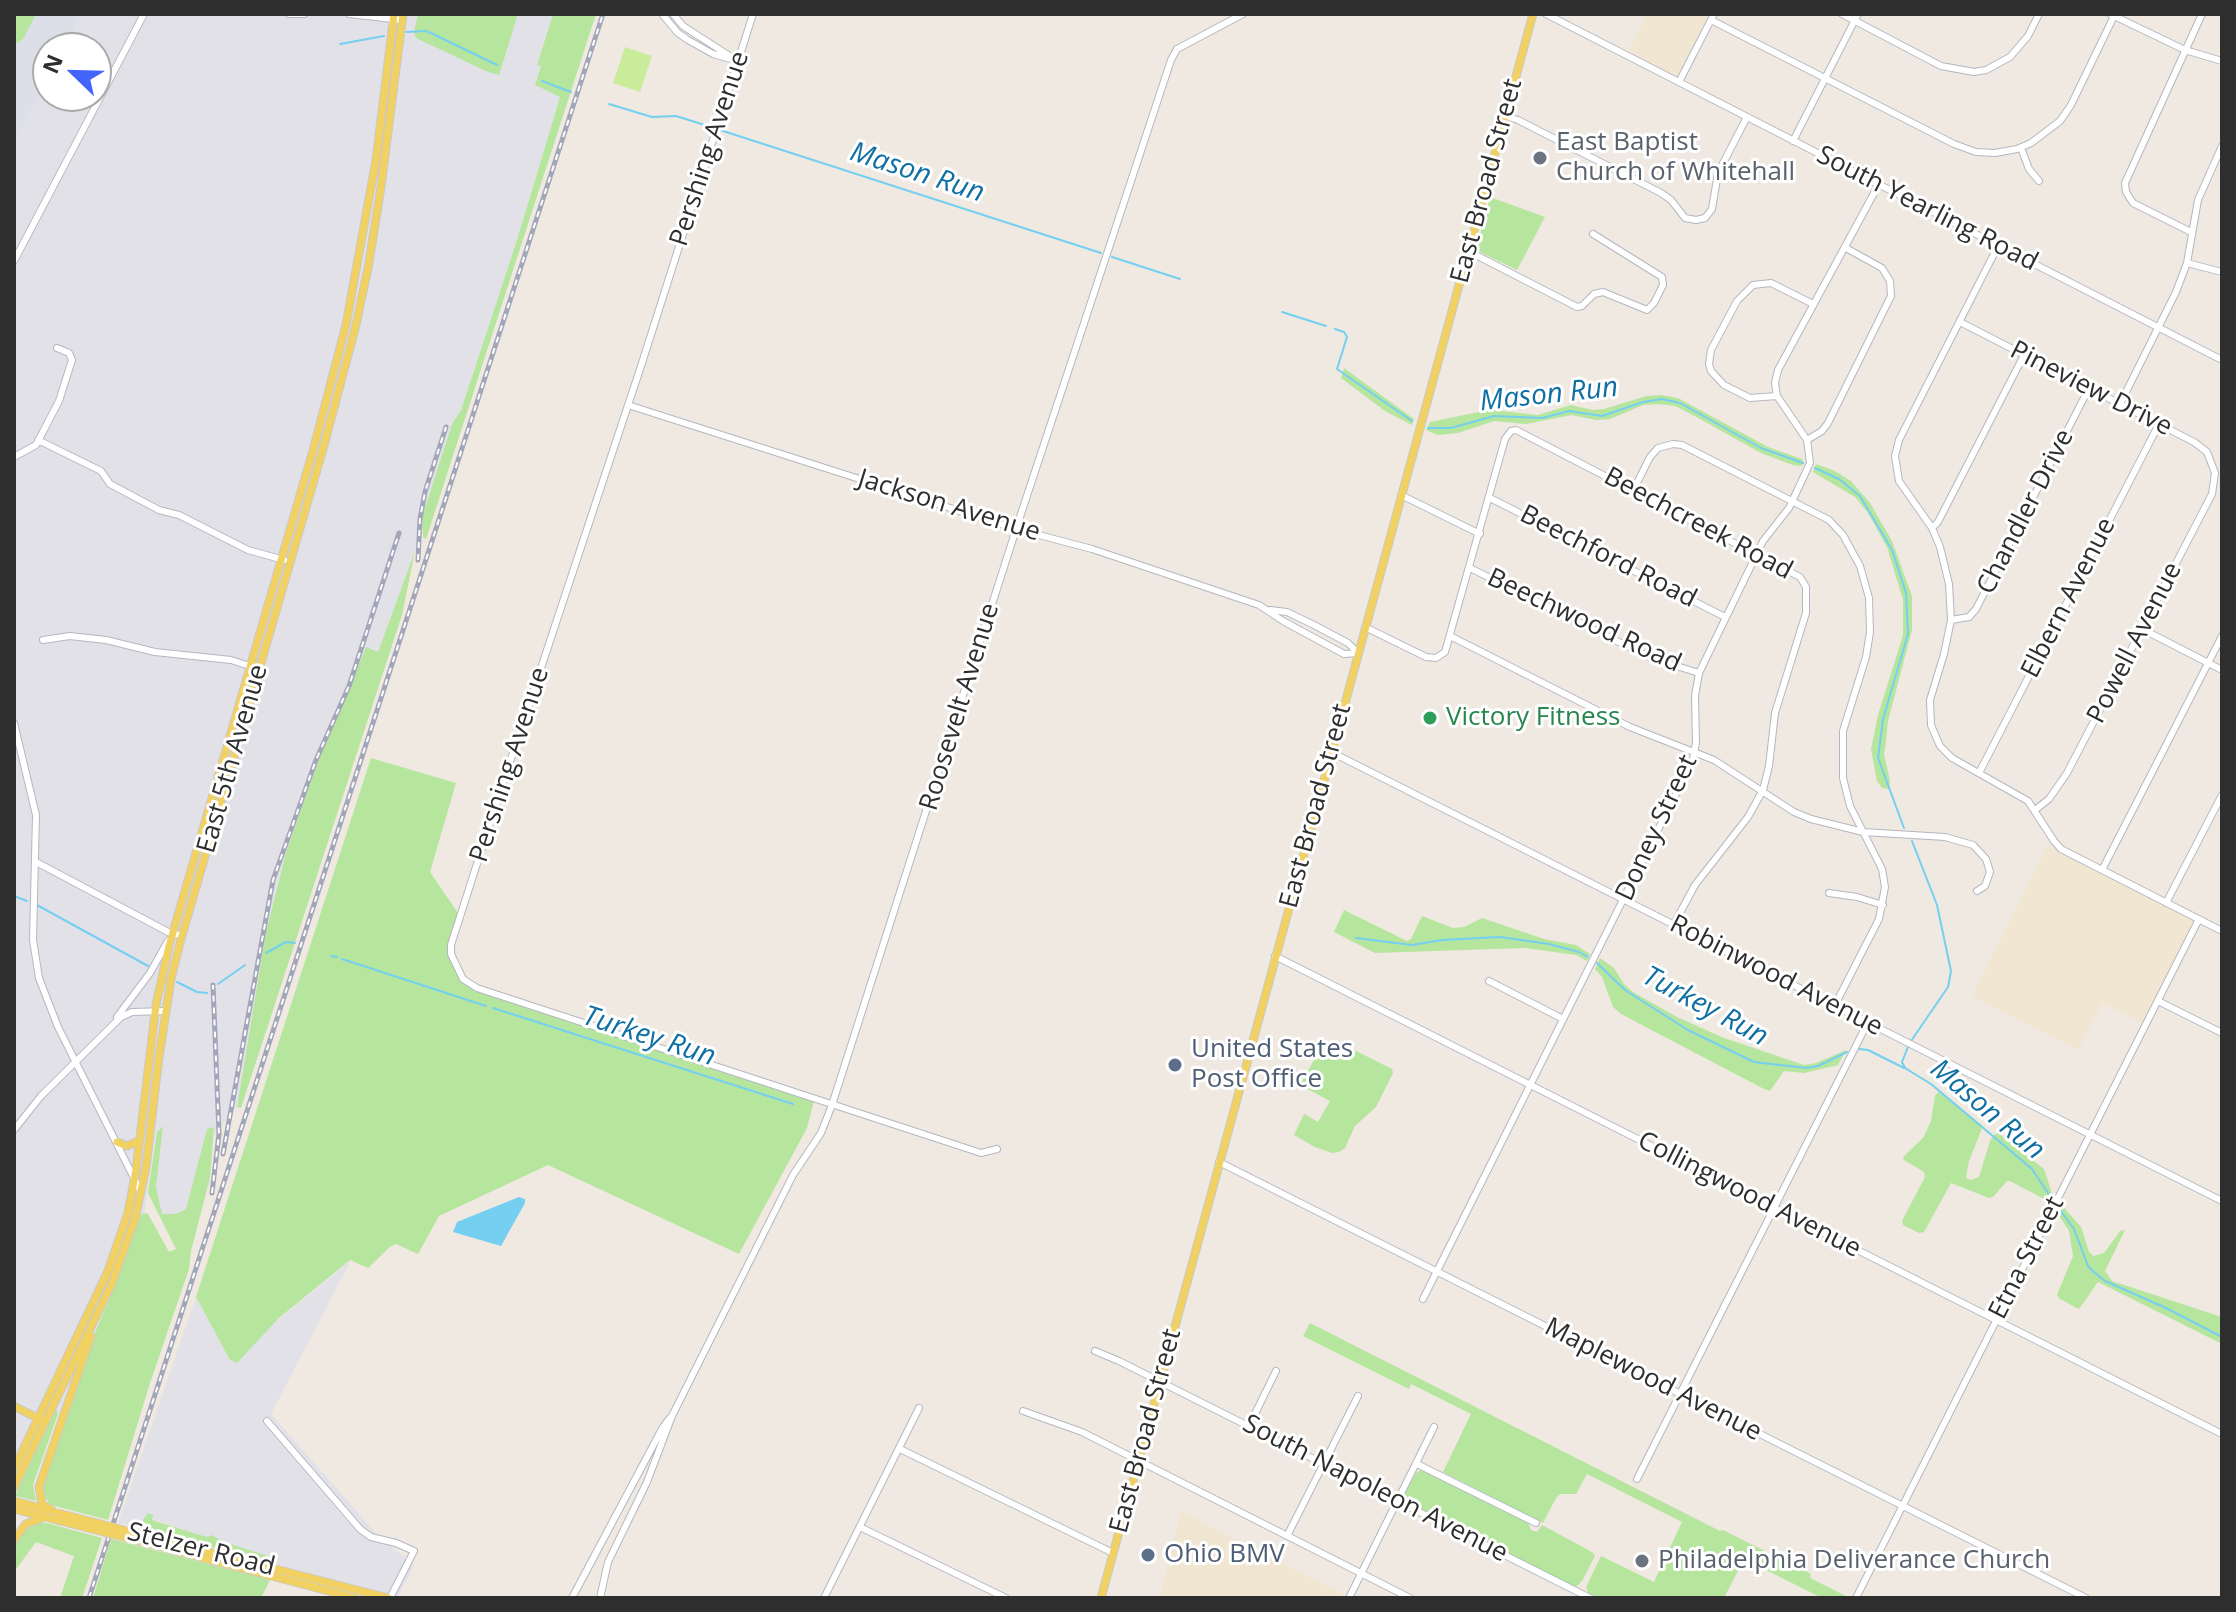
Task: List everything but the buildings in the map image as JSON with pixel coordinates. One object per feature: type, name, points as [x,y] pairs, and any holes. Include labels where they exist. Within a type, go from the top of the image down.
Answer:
[{"type":"main road","name":"East Broad Street","points":[[1101,1598],[1533,14]]},
{"type":"main road","name":"East 5th Avenue","points":[[14,1487],[112,1262],[128,1213],[135,1179],[155,1011],[172,934],[330,393],[359,266],[398,17]]},
{"type":"main road","name":"East 5th Avenue","points":[[14,1469],[109,1290],[135,1219],[166,1011],[182,935],[346,368],[368,268],[387,143],[398,17]]},
{"type":"main road","points":[[117,1142],[127,1146],[137,1144],[140,1139]]},
{"type":"main road","points":[[14,1540],[26,1524],[54,1515],[42,1504],[39,1487],[109,1290]]},
{"type":"main road","points":[[14,1406],[41,1420]]},
{"type":"main road","name":"Stelzer Road","points":[[14,1501],[146,1539],[389,1598]]},
{"type":"main road","name":"Stelzer Road","points":[[14,1509],[54,1515]]},
{"type":"main road","name":"Stelzer Road","points":[[146,1539],[355,1598]]},
{"type":"street","points":[[14,261],[144,14]]},
{"type":"street","points":[[289,14],[304,14]]},
{"type":"street","points":[[349,14],[398,17]]},
{"type":"street","points":[[662,14],[688,40],[713,54],[738,61]]},
{"type":"street","points":[[673,14],[698,38],[738,61]]},
{"type":"street","name":"Pershing Avenue","points":[[753,14],[503,783],[451,945],[451,954],[463,979],[477,988],[981,1153],[997,1149]]},
{"type":"street","name":"Roosevelt Avenue","points":[[600,1598],[608,1562],[647,1482],[672,1416],[793,1175],[821,1133],[832,1105],[1016,529],[1171,60],[1181,46],[1243,14]]},
{"type":"street","name":"South Yearling Road","points":[[1546,14],[2222,360]]},
{"type":"street","points":[[1842,14],[1856,18],[1941,66],[1963,72],[1986,70],[2010,57],[2019,48],[2039,14]]},
{"type":"street","points":[[2191,232],[2133,203],[2126,192],[2125,183],[2202,14]]},
{"type":"street","points":[[1679,82],[1713,17],[1965,149],[1995,153],[2021,148],[2045,135],[2066,113],[2113,15],[2185,50],[2222,61]]},
{"type":"street","points":[[1793,141],[1856,18]]},
{"type":"street","points":[[1505,116],[1661,193],[1685,218],[1696,220],[1705,218],[1712,209],[1718,173],[1747,117]]},
{"type":"street","points":[[2120,404],[2160,328],[2187,263],[2198,200],[2222,146]]},
{"type":"street","points":[[2021,148],[2029,169],[2039,181]]},
{"type":"street","points":[[1846,248],[1882,268],[1890,281],[1891,296],[1828,423],[1822,431],[1807,440],[1777,396],[1775,383],[1778,370],[1879,184]]},
{"type":"street","points":[[1468,251],[1577,307],[1594,294],[1603,292],[1647,310],[1663,285],[1662,277],[1593,234]]},
{"type":"street","points":[[1998,246],[1899,440],[1895,456],[1899,481],[1932,528],[1946,566],[1951,620],[1929,717],[1945,752],[2019,794],[2035,810],[2061,849],[2222,931]]},
{"type":"street","points":[[2187,263],[2222,272]]},
{"type":"street","points":[[1777,396],[1750,398],[1724,385],[1711,371],[1711,350],[1737,301],[1753,285],[1771,283],[1813,304]]},
{"type":"street","name":"Pineview Drive","points":[[1960,322],[2200,446],[2214,467]]},
{"type":"street","points":[[14,457],[32,449],[59,401],[72,360],[69,353],[57,348]]},
{"type":"street","points":[[1932,528],[1938,522],[2024,355]]},
{"type":"street","name":"Chandler Drive","points":[[1951,620],[1969,617],[1976,609],[2089,388]]},
{"type":"street","name":"Jackson Avenue","points":[[628,405],[1016,529],[1095,550],[1270,610],[1287,612],[1348,643],[1358,653]]},
{"type":"street","name":"Elbern Avenue","points":[[1979,773],[2159,424]]},
{"type":"street","name":"Beechcreek Road","points":[[1490,498],[1505,439],[1511,431],[1521,432],[1796,573],[1804,582],[1806,613],[1775,713],[1763,790],[1748,817],[1695,885],[1674,924]]},
{"type":"street","points":[[38,440],[101,471],[110,484],[159,510],[179,515],[248,550],[291,562]]},
{"type":"street","name":"Doney Street","points":[[1423,1299],[1686,777],[1695,752],[1695,696],[1699,673],[1757,553],[1793,501],[1810,463],[1807,440]]},
{"type":"street","points":[[1634,489],[1653,453],[1673,444],[1688,448],[1829,520],[1856,555],[1867,588],[1870,632],[1866,657],[1843,731],[1841,762],[1846,794],[1882,869],[1885,887],[1879,919],[1835,1005]]},
{"type":"street","name":"Powell Avenue","points":[[2035,810],[2049,799],[2067,773],[2212,494],[2214,467]]},
{"type":"street","name":"Beechwood Road","points":[[1401,495],[1480,534]]},
{"type":"street","points":[[1365,627],[1431,658],[1445,652],[1452,637],[1490,498]]},
{"type":"street","name":"Beechford Road","points":[[1490,498],[1725,617]]},
{"type":"street","name":"Beechwood Road","points":[[1470,568],[1651,658],[1699,673]]},
{"type":"street","name":"Jackson Avenue","points":[[1270,610],[1283,621],[1344,654],[1358,653]]},
{"type":"street","points":[[1283,621],[1287,612]]},
{"type":"street","points":[[1315,638],[1320,628]]},
{"type":"street","points":[[2142,629],[2222,670]]},
{"type":"street","points":[[43,640],[70,636],[106,640],[155,652],[231,660],[259,669]]},
{"type":"street","points":[[2102,870],[2222,636]]},
{"type":"street","points":[[1452,637],[1630,727],[1733,770],[1794,812],[1811,819],[1863,832],[1945,837],[1973,845],[1986,859],[1990,872],[1985,886],[1977,891]]},
{"type":"street","points":[[14,723],[36,815],[33,940],[39,978],[50,1010],[141,1192]]},
{"type":"street","name":"Robinwood Avenue","points":[[1331,752],[2222,1201]]},
{"type":"street","points":[[2166,903],[2222,795]]},
{"type":"street","points":[[36,862],[172,934],[182,935]]},
{"type":"street","points":[[1829,893],[1883,905]]},
{"type":"street","name":"Etna Street","points":[[1856,1598],[2199,919]]},
{"type":"street","points":[[14,1130],[33,1105],[109,1026],[138,990],[172,934]]},
{"type":"street","name":"Collingwood Avenue","points":[[1275,956],[2222,1434]]},
{"type":"street","points":[[1489,981],[1563,1019]]},
{"type":"street","points":[[2158,1001],[2222,1033]]},
{"type":"street","points":[[109,1026],[129,1013],[166,1011]]},
{"type":"street","points":[[1637,1479],[1868,1022]]},
{"type":"street","name":"Maplewood Avenue","points":[[1219,1162],[2086,1598]]},
{"type":"street","name":"South Napoleon Avenue","points":[[1095,1351],[1323,1463],[1579,1596],[1590,1598]]},
{"type":"street","points":[[1249,1426],[1276,1371]]},
{"type":"street","points":[[1287,1536],[1358,1396]]},
{"type":"street","points":[[824,1598],[919,1408]]},
{"type":"street","points":[[1023,1411],[1070,1426],[1410,1598]]},
{"type":"street","name":"Roosevelt Avenue","points":[[572,1598],[663,1427],[672,1416]]},
{"type":"street","points":[[267,1421],[360,1529],[371,1537],[414,1551],[389,1598]]},
{"type":"street","points":[[1349,1598],[1434,1427]]},
{"type":"street","points":[[900,1449],[1113,1553]]},
{"type":"street","points":[[1417,1464],[1536,1523]]},
{"type":"street","points":[[860,1527],[1006,1598]]},
{"type":"shaded area","points":[[14,14],[80,14],[71,32],[32,32],[32,107],[14,142]]},
{"type":"shaded area","points":[[36,14],[553,14],[537,64],[541,66],[535,85],[560,96],[517,240],[422,517],[415,551],[378,652],[366,648],[317,764],[286,853],[266,932],[237,1107],[214,1136],[214,1128],[207,1130],[186,1209],[176,1214],[162,1215],[156,1187],[163,1127],[157,1132],[144,1213],[139,1216],[65,1415],[54,1411],[14,1497],[14,57]]},
{"type":"shaded area","points":[[1648,14],[1710,14],[1679,74],[1674,75],[1629,52]]},
{"type":"shaded area","points":[[2048,846],[2194,920],[2142,1023],[2103,1003],[2078,1050],[1972,996]]},
{"type":"shaded area","points":[[351,1260],[271,1414],[377,1534],[414,1566],[397,1598],[373,1598],[273,1572],[277,1562],[271,1557],[212,1535],[207,1537],[152,1519],[148,1514],[137,1528],[118,1523],[196,1297],[230,1360]]},
{"type":"shaded area","points":[[1181,1511],[1344,1595],[1343,1598],[1159,1598]]},
{"type":"green space","points":[[14,14],[36,14],[23,39],[17,43],[14,41]]},
{"type":"green space","points":[[418,14],[518,14],[499,75],[416,38],[414,32]]},
{"type":"green space","points":[[553,14],[596,14],[426,539],[423,537],[422,517],[517,240],[560,97],[535,85],[541,66],[537,65]]},
{"type":"green space","points":[[625,47],[652,56],[640,92],[613,83]]},
{"type":"green space","points":[[1490,197],[1545,217],[1517,270],[1476,250]]},
{"type":"green space","points":[[1344,368],[1414,419],[1412,425],[1385,411],[1341,378]]},
{"type":"green space","points":[[1646,396],[1678,398],[1768,447],[1802,459],[1804,463],[1801,466],[1793,465],[1761,453],[1675,406],[1658,404],[1643,405],[1610,419],[1596,420],[1572,415],[1526,424],[1494,421],[1458,433],[1438,435],[1426,430],[1430,422],[1479,412],[1493,410],[1538,415],[1571,405],[1604,409]]},
{"type":"green space","points":[[1816,464],[1851,481],[1870,503],[1892,541],[1912,596],[1912,630],[1888,721],[1884,754],[1889,789],[1882,788],[1877,781],[1871,749],[1878,715],[1903,635],[1903,600],[1887,547],[1868,513],[1855,497],[1813,472]]},
{"type":"green space","points":[[415,551],[402,615],[241,1108],[237,1107],[266,932],[286,853],[317,764],[366,647],[378,652]]},
{"type":"green space","points":[[371,758],[456,783],[430,872],[460,916],[450,949],[467,982],[815,1097],[807,1128],[739,1254],[548,1165],[439,1216],[418,1254],[396,1244],[368,1268],[350,1260],[279,1318],[237,1363],[230,1360],[196,1297]]},
{"type":"green space","points":[[1344,910],[1407,941],[1411,939],[1422,916],[1453,928],[1464,927],[1482,918],[1544,939],[1576,945],[1590,954],[1587,961],[1576,955],[1525,948],[1375,953],[1334,932]]},
{"type":"green space","points":[[1600,958],[1614,968],[1633,992],[1677,1017],[1724,1038],[1804,1065],[1846,1050],[1838,1065],[1804,1073],[1784,1071],[1770,1091],[1764,1089],[1621,1014],[1613,1007],[1602,977],[1595,969]]},
{"type":"green space","points":[[1323,1044],[1346,1046],[1392,1069],[1393,1073],[1376,1107],[1355,1126],[1345,1148],[1332,1153],[1294,1135],[1304,1114],[1318,1122],[1330,1101],[1300,1085]]},
{"type":"green space","points":[[1938,1092],[1983,1126],[1969,1161],[1966,1178],[1979,1177],[1990,1141],[1998,1133],[2044,1169],[2052,1193],[2048,1201],[2010,1181],[1989,1198],[1951,1183],[1924,1232],[1919,1233],[1903,1225],[1902,1221],[1925,1177],[1924,1172],[1903,1157],[1923,1138]]},
{"type":"green space","points":[[163,1126],[156,1187],[162,1214],[176,1214],[186,1209],[207,1129],[214,1127],[210,1178],[189,1269],[108,1520],[51,1505],[42,1494],[43,1486],[88,1349],[117,1281],[139,1216],[148,1214],[169,1252],[176,1249],[148,1193],[157,1132]]},
{"type":"green space","points":[[2060,1203],[2081,1227],[2089,1252],[2094,1256],[2104,1253],[2120,1231],[2125,1230],[2105,1271],[2112,1281],[2222,1317],[2222,1344],[2098,1282],[2079,1309],[2060,1299],[2057,1295],[2073,1256],[2069,1231],[2056,1211]]},
{"type":"green space","points":[[1310,1323],[1811,1574],[1810,1578],[1850,1598],[1822,1598],[1744,1559],[1724,1598],[1597,1598],[1588,1593],[1586,1587],[1601,1556],[1654,1582],[1682,1522],[1587,1474],[1576,1494],[1560,1494],[1556,1498],[1543,1523],[1443,1472],[1471,1414],[1411,1384],[1409,1389],[1303,1336]]},
{"type":"green space","points":[[57,1410],[33,1485],[36,1501],[15,1496],[54,1411]]},
{"type":"green space","points":[[1421,1470],[1528,1522],[1531,1530],[1537,1532],[1542,1525],[1592,1552],[1595,1556],[1582,1581],[1573,1586],[1406,1502],[1403,1497],[1416,1473]]},
{"type":"green space","points":[[148,1513],[153,1515],[152,1520],[207,1537],[212,1535],[271,1557],[277,1564],[137,1528]]},
{"type":"green space","points":[[36,1523],[47,1523],[102,1538],[82,1598],[60,1598],[74,1556],[36,1542],[14,1572],[14,1546],[27,1528]]},
{"type":"green space","points":[[111,1539],[270,1580],[261,1598],[93,1598]]},
{"type":"water","points":[[519,1197],[525,1199],[525,1203],[501,1246],[453,1232],[457,1222]]},
{"type":"waterway","name":"Mason Run","points":[[406,32],[426,31],[497,65]]},
{"type":"waterway","name":"Mason Run","points":[[340,44],[384,36]]},
{"type":"waterway","name":"Mason Run","points":[[542,81],[571,92]]},
{"type":"waterway","name":"Mason Run","points":[[609,104],[652,117],[676,116],[711,127]]},
{"type":"waterway","name":"Mason Run","points":[[720,130],[1101,253]]},
{"type":"waterway","name":"Mason Run","points":[[1112,257],[1180,279]]},
{"type":"waterway","name":"Mason Run","points":[[1282,312],[1326,326]]},
{"type":"waterway","name":"Mason Run","points":[[1335,329],[1344,332],[1347,337],[1337,369],[1412,421]]},
{"type":"waterway","name":"Mason Run","points":[[1428,428],[1451,428],[1494,416],[1542,418],[1569,411],[1602,416],[1662,399],[1680,403],[1761,448],[1803,463]]},
{"type":"waterway","name":"Mason Run","points":[[1815,468],[1839,479],[1860,496],[1892,550],[1906,593],[1908,634],[1883,719],[1878,758],[1904,828]]},
{"type":"waterway","name":"Mason Run","points":[[1911,1041],[1948,987],[1951,971],[1937,905],[1912,841]]},
{"type":"waterway","name":"Turkey Run","points":[[14,896],[27,901]]},
{"type":"waterway","name":"Turkey Run","points":[[37,905],[148,966]]},
{"type":"waterway","name":"Turkey Run","points":[[1356,938],[1412,945],[1500,937],[1549,944],[1588,957]]},
{"type":"waterway","name":"Turkey Run","points":[[266,953],[286,942],[295,943]]},
{"type":"waterway","name":"Turkey Run","points":[[331,956],[337,957]]},
{"type":"waterway","name":"Turkey Run","points":[[342,959],[486,1006]]},
{"type":"waterway","name":"Turkey Run","points":[[1597,963],[1625,990],[1688,1030],[1754,1062],[1806,1068],[1818,1066],[1847,1052]]},
{"type":"waterway","name":"Turkey Run","points":[[218,984],[245,965]]},
{"type":"waterway","name":"Turkey Run","points":[[177,982],[197,992],[207,993]]},
{"type":"waterway","name":"Turkey Run","points":[[493,1008],[793,1104]]},
{"type":"waterway","name":"Mason Run","points":[[1908,1047],[1902,1062],[1905,1068],[1931,1084],[2032,1169],[2054,1202]]},
{"type":"waterway","name":"Turkey Run","points":[[1859,1049],[1868,1050],[1904,1068]]},
{"type":"waterway","name":"Mason Run","points":[[2058,1207],[2074,1229],[2088,1266],[2105,1281],[2222,1337]]},
{"type":"railway","points":[[89,1598],[603,14]]},
{"type":"railway","points":[[418,560],[425,492],[446,427]]},
{"type":"railway","points":[[223,1154],[273,880],[316,760],[349,686],[399,533]]},
{"type":"railway","points":[[212,1193],[219,1134],[213,985]]},
{"type":"place","name":"East Baptist Church of Whitehall","points":[[1540,158]]},
{"type":"place","name":"Victory Fitness","points":[[1430,718]]},
{"type":"place","name":"United States Post Office","points":[[1175,1065]]},
{"type":"place","name":"Ohio BMV","points":[[1148,1555]]},
{"type":"place","name":"Philadelphia Deliverance Church","points":[[1642,1561]]}]
